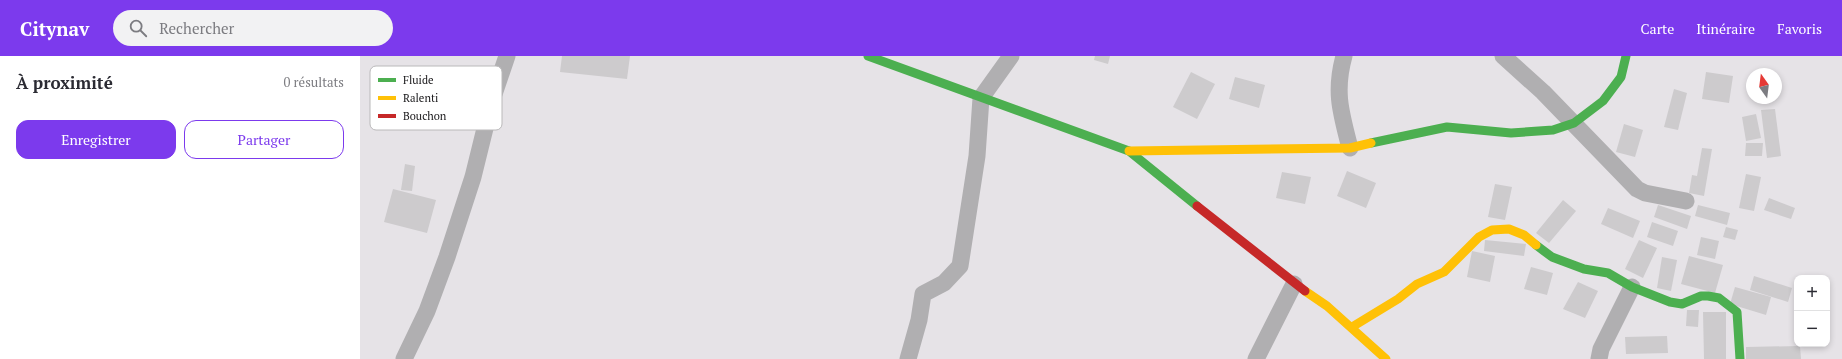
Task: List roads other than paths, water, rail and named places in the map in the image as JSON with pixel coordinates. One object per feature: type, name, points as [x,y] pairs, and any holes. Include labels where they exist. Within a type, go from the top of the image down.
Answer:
[{"type":"street","points":[[502,71],[507,56]]},
{"type":"street","points":[[868,56],[1129,151],[1294,284],[1327,306],[1386,359]]},
{"type":"street","points":[[908,359],[919,320],[923,294],[944,283],[960,266],[977,156],[981,98],[1011,56]]},
{"type":"street","points":[[1344,56],[1339,75],[1338,101],[1350,148]]},
{"type":"street","points":[[1503,56],[1544,92],[1637,189],[1645,193],[1686,201]]},
{"type":"street","points":[[1129,151],[1350,148],[1422,131],[1447,127],[1511,133],[1553,130],[1574,123],[1603,101],[1621,77],[1626,56]]},
{"type":"street","points":[[404,359],[427,311],[447,257],[473,177],[485,130]]},
{"type":"street","points":[[1352,327],[1398,299],[1417,284],[1444,272],[1479,238],[1492,230],[1509,229],[1524,235],[1552,257],[1584,269],[1608,273],[1632,287],[1670,302],[1682,304],[1701,296],[1719,298],[1737,312],[1740,359]]},
{"type":"street","points":[[1256,359],[1294,284]]},
{"type":"street","points":[[1599,359],[1601,349],[1632,287]]}]
